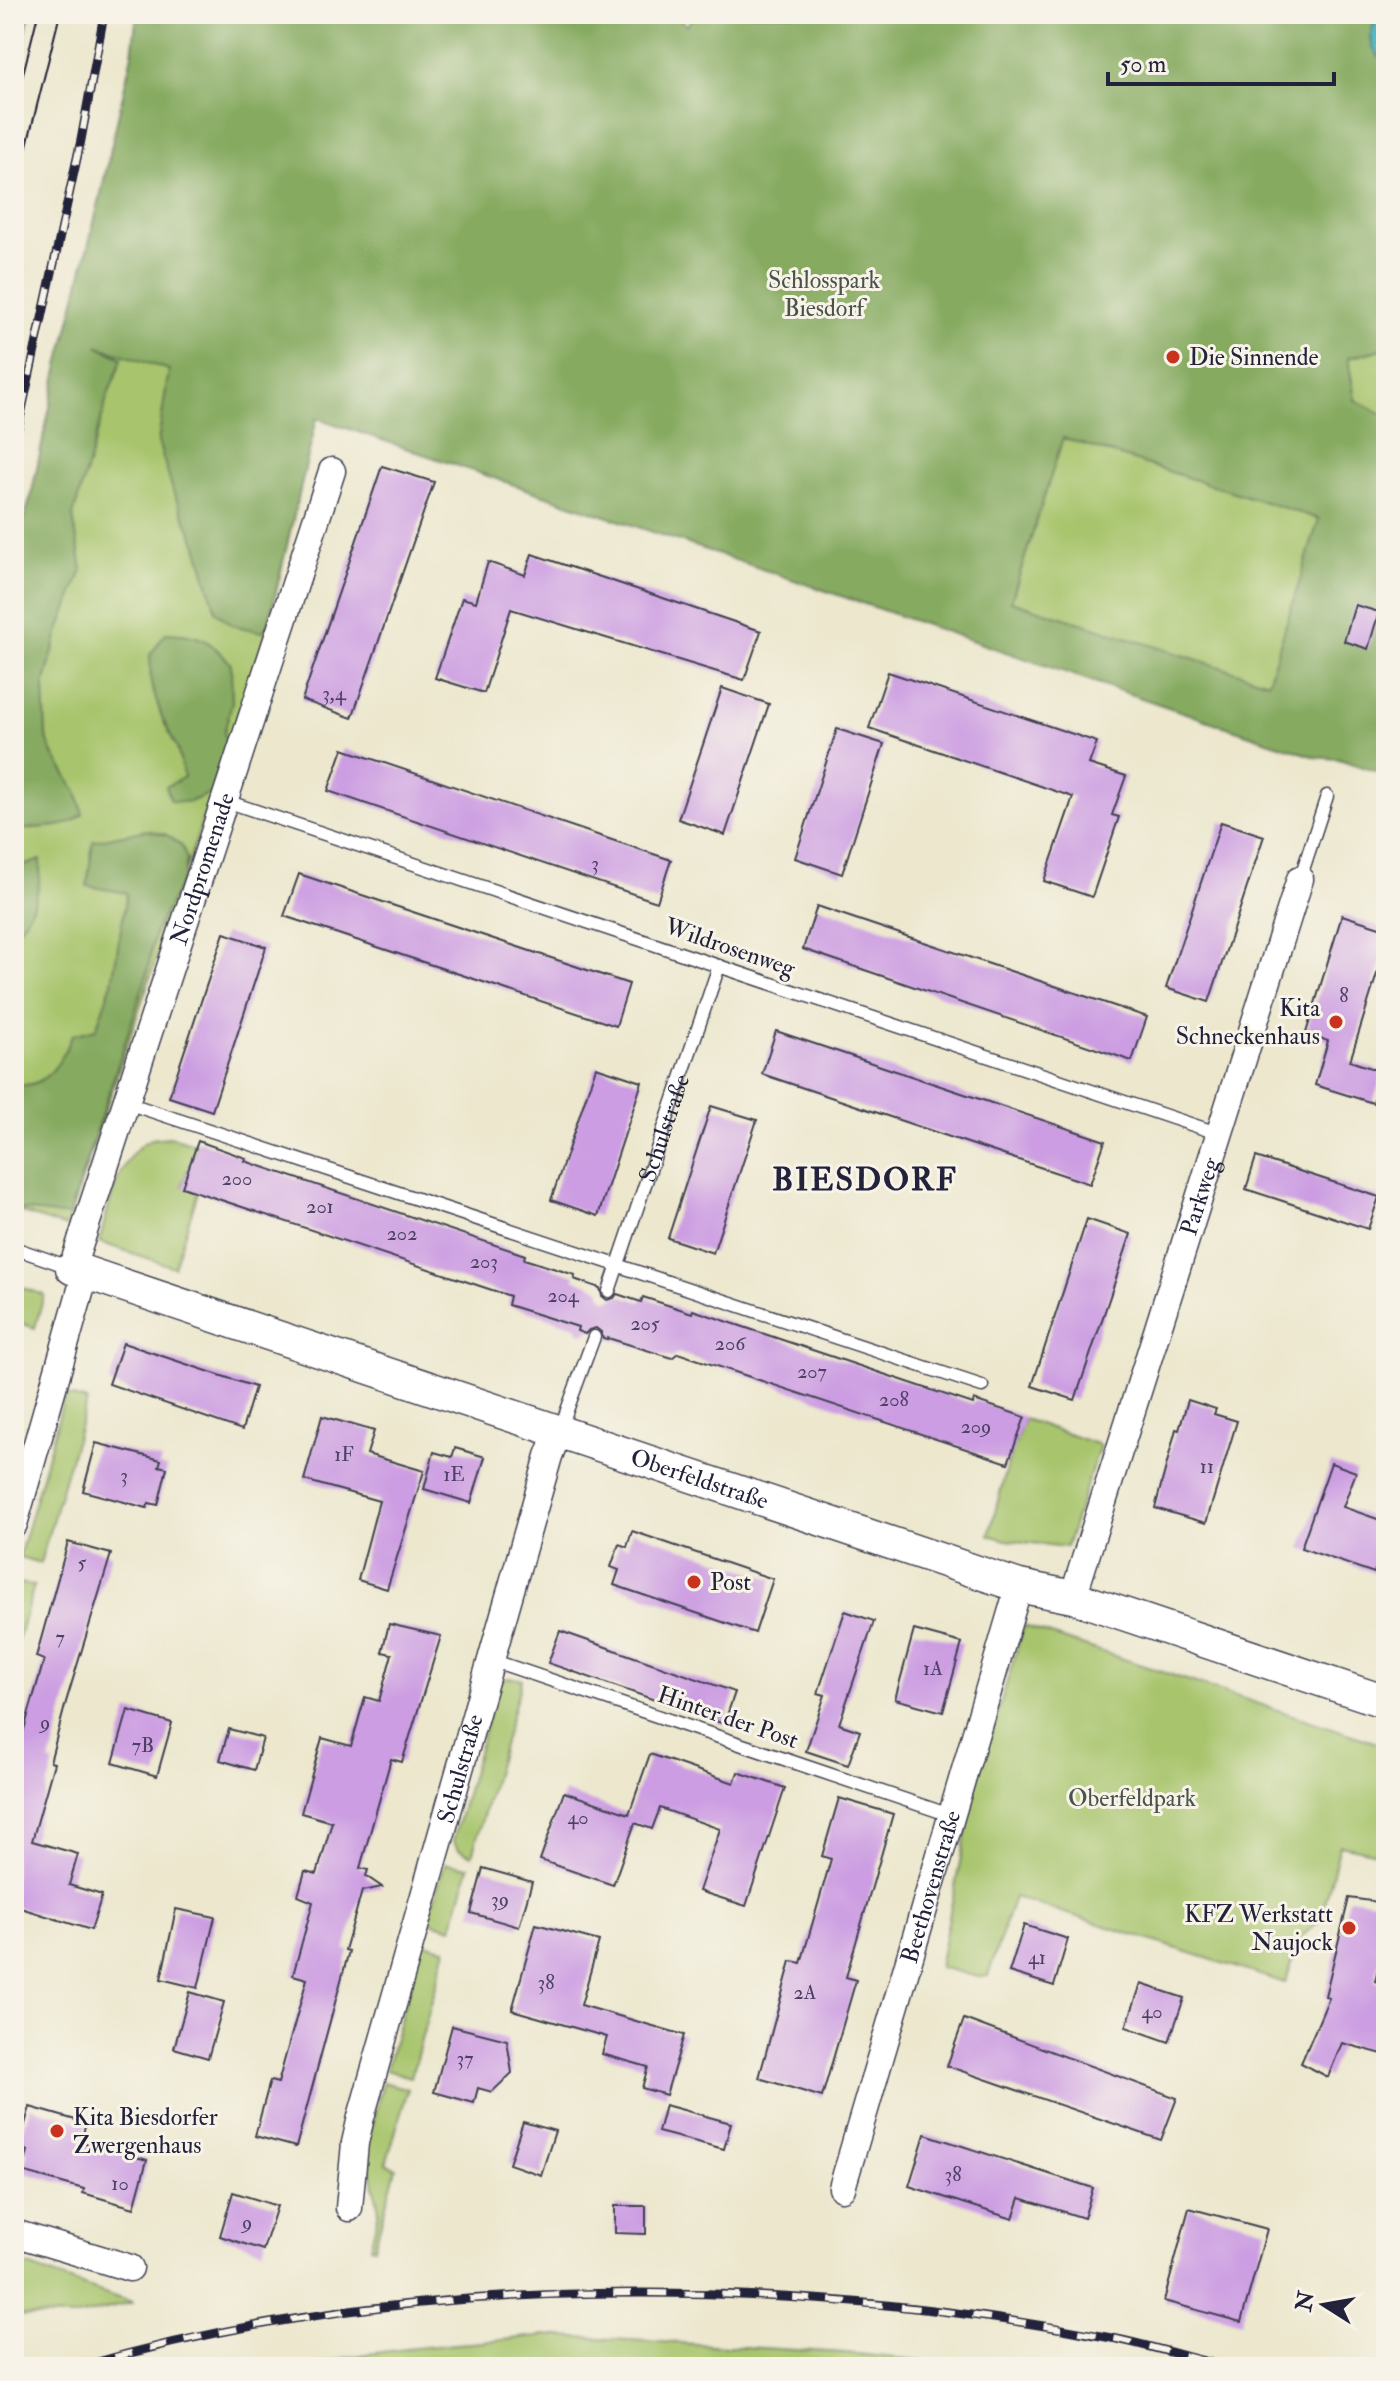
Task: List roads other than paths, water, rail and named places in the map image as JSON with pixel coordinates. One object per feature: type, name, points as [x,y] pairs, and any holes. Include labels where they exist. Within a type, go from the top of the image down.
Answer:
[{"type":"street","name":"Nordpromenade","points":[[14,1524],[79,1270],[127,1103],[332,471]]},
{"type":"street","name":"Parkweg","points":[[1073,1597],[1300,879]]},
{"type":"street","name":"Oberfeldstraße","points":[[79,1270],[1019,1586],[1073,1597],[1386,1702]]},
{"type":"street","name":"Schulstraße","points":[[349,2208],[355,2143],[361,2117],[558,1433]]},
{"type":"street","name":"Beethovenstraße","points":[[842,2188],[1019,1586]]},
{"type":"street","points":[[14,2233],[130,2268]]},
{"type":"lane","name":"Parkweg","points":[[1300,879],[1327,796]]},
{"type":"lane","name":"Wildrosenweg","points":[[226,801],[1220,1134]]},
{"type":"lane","name":"Schulstraße","points":[[609,1291],[719,966]]},
{"type":"lane","points":[[127,1103],[982,1386]]},
{"type":"lane","name":"Oberfeldstraße","points":[[14,1248],[79,1270]]},
{"type":"lane","name":"Schulstraße","points":[[558,1433],[594,1337]]},
{"type":"lane","name":"Hinter der Post","points":[[491,1660],[950,1815]]},
{"type":"water","points":[[1379,14],[1386,14],[1386,63],[1371,40],[1372,28]]},
{"type":"tram line","points":[[14,110],[38,14]]},
{"type":"tram line","points":[[14,197],[60,14]]},
{"type":"railway","points":[[14,446],[81,140],[104,14]]},
{"type":"railway","points":[[80,2367],[203,2336],[331,2314],[463,2300],[596,2293],[730,2295],[863,2303],[992,2318],[1117,2339],[1228,2367]]},
{"type":"place","name":"Die Sinnende","points":[[1173,357]]},
{"type":"place","name":"Kita Schneckenhaus","points":[[1336,1022]]},
{"type":"place","name":"Post","points":[[694,1582]]},
{"type":"place","name":"KFZ Werkstatt Naujock","points":[[1349,1928]]},
{"type":"place","name":"Kita Biesdorfer Zwergenhaus","points":[[57,2131]]},
{"type":"district","name":"BIESDORF","points":[[865,1179]]},
{"type":"park label","name":"Schlosspark Biesdorf","points":[[824,294]]},
{"type":"park label","name":"Oberfeldpark","points":[[1132,1798]]}]
